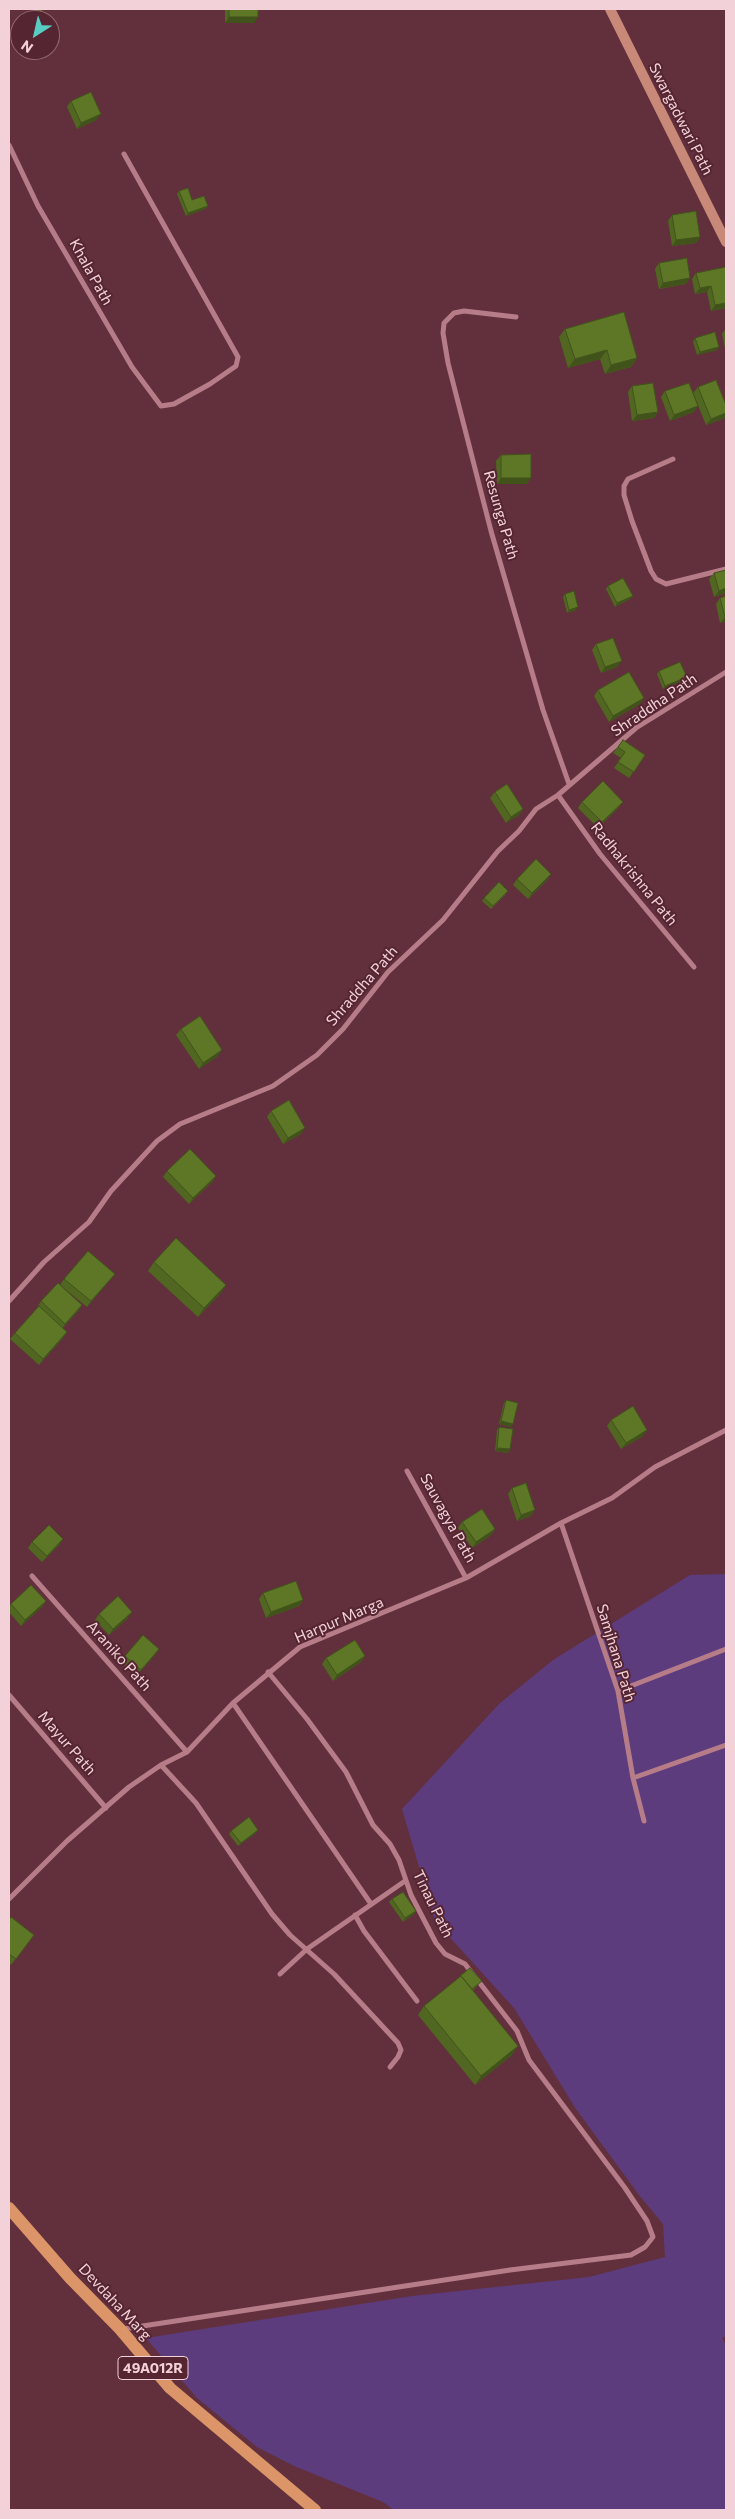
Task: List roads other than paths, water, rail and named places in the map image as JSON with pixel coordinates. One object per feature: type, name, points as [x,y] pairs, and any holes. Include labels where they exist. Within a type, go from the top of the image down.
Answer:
[{"type":"main road","name":"Devdaha Marg","points":[[9,2208],[170,2388],[315,2510]]},
{"type":"street","name":"Swargadwari Path","points":[[610,9],[726,242]]},
{"type":"street","name":"Khala Path","points":[[9,145],[38,206],[132,367],[161,406],[174,404],[210,384],[236,366],[238,357],[124,154]]},
{"type":"street","name":"Resunga Path","points":[[516,317],[464,311],[454,314],[444,323],[443,333],[450,372],[491,531],[543,710],[568,784]]},
{"type":"street","points":[[673,458],[628,480],[624,486],[624,495],[632,521],[651,571],[656,579],[666,584],[726,569]]},
{"type":"street","name":"Shraddha Path","points":[[9,1301],[44,1262],[89,1222],[111,1191],[157,1141],[180,1124],[273,1086],[317,1055],[344,1029],[388,972],[444,920],[498,851],[536,809],[558,795],[568,784],[636,728],[726,672]]},
{"type":"street","name":"Radhakrishna Path","points":[[558,795],[600,854],[694,967]]},
{"type":"street","name":"Harpur Marga","points":[[9,1899],[67,1841],[129,1787],[161,1765],[187,1752],[233,1703],[300,1647],[466,1578],[561,1523],[612,1498],[655,1467],[726,1430]]},
{"type":"street","name":"Sauvagya Path","points":[[407,1470],[466,1578]]},
{"type":"street","name":"Samjhana Path","points":[[561,1523],[618,1691],[633,1778],[644,1821]]},
{"type":"street","name":"Araniko Path","points":[[32,1576],[187,1752]]},
{"type":"street","points":[[618,1691],[726,1649]]},
{"type":"street","name":"Tinau Path","points":[[120,2330],[510,2270],[631,2255],[645,2247],[653,2237],[647,2221],[625,2188],[530,2060],[512,2024],[465,1964],[444,1954],[436,1943],[405,1881],[399,1860],[390,1844],[373,1825],[346,1772],[307,1719],[268,1672]]},
{"type":"street","name":"Mayur Path","points":[[9,1695],[106,1808]]},
{"type":"street","points":[[233,1703],[370,1904]]},
{"type":"street","points":[[633,1778],[726,1745]]},
{"type":"street","points":[[161,1765],[196,1802],[272,1914],[334,1974],[398,2043],[401,2050],[390,2067]]},
{"type":"street","points":[[280,1974],[307,1949],[317,1944],[370,1904],[405,1881]]},
{"type":"street","points":[[355,1915],[364,1931],[417,2001]]}]
